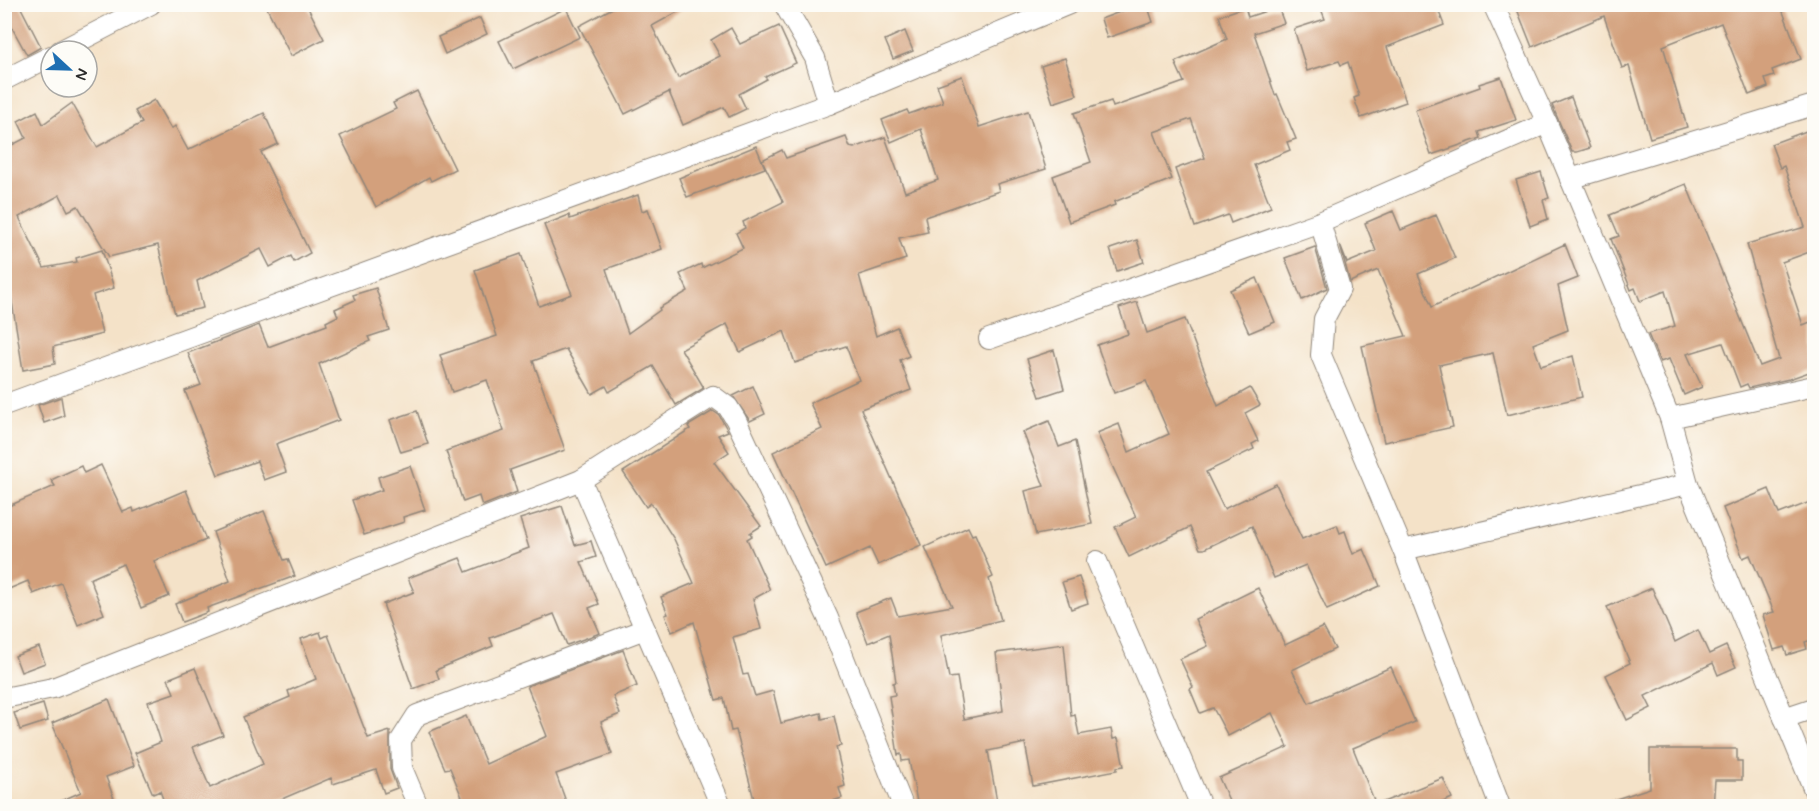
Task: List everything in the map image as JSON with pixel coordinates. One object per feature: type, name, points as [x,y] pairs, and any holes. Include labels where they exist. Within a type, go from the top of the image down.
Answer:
[{"type":"street","points":[[83,39],[152,4]]},
{"type":"street","points":[[784,4],[814,58],[829,105]]},
{"type":"street","points":[[4,405],[829,105],[1069,4]]},
{"type":"street","points":[[1493,4],[1547,123],[1670,418],[1688,484],[1815,790]]},
{"type":"street","points":[[4,80],[39,62]]},
{"type":"street","points":[[1570,179],[1815,105]]},
{"type":"street","points":[[989,339],[1320,222],[1547,123]]},
{"type":"street","points":[[1320,222],[1340,289],[1324,319],[1321,355],[1403,550],[1500,807]]},
{"type":"street","points":[[1670,418],[1815,386]]},
{"type":"street","points":[[4,698],[53,688],[580,480],[713,396],[728,407],[828,618],[903,807]]},
{"type":"street","points":[[580,480],[721,807]]},
{"type":"street","points":[[1403,550],[1688,484]]},
{"type":"street","points":[[1097,561],[1201,807]]},
{"type":"street","points":[[418,807],[402,768],[401,740],[417,716],[645,629]]},
{"type":"street","points":[[1784,718],[1815,708]]},
{"type":"building","points":[[4,4],[19,4],[39,43],[39,48],[27,55],[4,13]]},
{"type":"building","points":[[265,4],[306,4],[324,39],[291,56]]},
{"type":"building","points":[[620,4],[692,4],[652,26],[678,78],[720,56],[711,40],[731,28],[740,44],[779,26],[796,63],[765,77],[767,79],[739,94],[746,109],[729,117],[724,107],[683,125],[669,92],[625,114],[579,26]]},
{"type":"building","points":[[1141,4],[1147,4],[1153,22],[1107,38],[1101,19]]},
{"type":"building","points":[[1319,4],[1436,4],[1444,25],[1387,47],[1406,102],[1361,118],[1354,98],[1359,96],[1348,62],[1341,65],[1339,61],[1307,71],[1294,29],[1325,19]]},
{"type":"building","points":[[1515,4],[1780,4],[1801,59],[1772,70],[1774,76],[1765,79],[1768,87],[1749,95],[1721,23],[1663,46],[1687,127],[1650,138],[1629,66],[1622,68],[1604,16],[1532,47]]},
{"type":"building","points":[[1245,7],[1248,17],[1278,7],[1284,23],[1254,33],[1275,95],[1277,94],[1296,139],[1287,142],[1290,150],[1254,165],[1271,207],[1231,223],[1228,215],[1195,227],[1175,169],[1205,158],[1191,119],[1154,132],[1172,179],[1114,202],[1115,205],[1069,222],[1053,176],[1091,162],[1074,113],[1111,101],[1113,107],[1184,82],[1175,62],[1227,39],[1219,16]]},
{"type":"building","points":[[566,8],[580,37],[513,69],[499,41]]},
{"type":"building","points":[[480,18],[487,34],[445,54],[438,37]]},
{"type":"building","points":[[905,31],[913,51],[893,59],[885,40]]},
{"type":"building","points":[[1065,58],[1077,95],[1053,103],[1041,66]]},
{"type":"building","points":[[962,76],[979,127],[1028,111],[1046,169],[997,184],[999,191],[925,217],[928,232],[899,238],[906,259],[859,275],[876,336],[897,327],[909,356],[900,360],[911,390],[861,409],[921,545],[878,565],[870,548],[826,568],[773,452],[822,429],[810,403],[859,380],[846,346],[795,363],[784,331],[740,352],[727,324],[681,349],[704,388],[676,405],[653,366],[609,392],[606,386],[592,394],[566,349],[533,361],[565,450],[510,470],[517,492],[482,506],[479,496],[463,502],[446,451],[504,431],[487,380],[452,392],[440,355],[497,336],[475,270],[521,254],[539,306],[572,294],[544,225],[569,215],[570,219],[638,195],[642,211],[648,209],[662,249],[606,269],[628,333],[660,310],[659,308],[688,291],[680,274],[701,264],[702,268],[743,248],[736,233],[745,228],[743,222],[783,202],[762,160],[782,150],[786,158],[846,137],[850,147],[854,148],[885,137],[905,192],[938,180],[921,129],[891,142],[882,120],[907,110],[909,114],[943,102],[937,85]]},
{"type":"building","points":[[1501,77],[1516,120],[1479,132],[1481,138],[1431,155],[1415,110],[1480,87],[1479,84]]},
{"type":"building","points":[[417,91],[455,169],[431,181],[429,177],[376,207],[340,136],[396,109],[393,103]]},
{"type":"building","points":[[1571,97],[1590,148],[1577,152],[1572,152],[1552,105]]},
{"type":"building","points":[[154,100],[171,129],[175,126],[188,150],[264,113],[278,144],[261,152],[310,253],[294,262],[291,256],[270,267],[261,249],[197,281],[203,308],[175,314],[158,245],[109,257],[78,206],[68,211],[60,195],[19,217],[44,268],[77,262],[76,258],[102,250],[114,288],[93,295],[102,334],[53,347],[55,364],[23,370],[4,252],[4,149],[26,138],[18,121],[37,111],[43,124],[72,103],[97,147],[142,123],[135,111]]},
{"type":"building","points":[[1809,130],[1815,145],[1815,250],[1782,262],[1803,325],[1815,320],[1815,370],[1789,379],[1749,388],[1747,384],[1740,387],[1723,343],[1687,354],[1702,387],[1684,395],[1669,359],[1660,362],[1648,334],[1675,326],[1665,291],[1640,301],[1635,288],[1631,290],[1611,239],[1619,236],[1610,215],[1686,184],[1760,366],[1779,359],[1747,244],[1805,227],[1784,166],[1780,168],[1771,144]]},
{"type":"building","points":[[756,146],[765,168],[687,197],[679,178]]},
{"type":"building","points":[[1541,172],[1549,198],[1543,200],[1548,219],[1530,226],[1516,180]]},
{"type":"building","points":[[1393,211],[1401,230],[1436,215],[1455,258],[1418,274],[1432,307],[1565,244],[1578,278],[1558,286],[1568,330],[1533,344],[1541,366],[1573,356],[1582,397],[1507,415],[1493,353],[1439,365],[1453,427],[1384,442],[1362,346],[1406,336],[1378,270],[1350,282],[1340,245],[1347,263],[1376,251],[1365,223]]},
{"type":"building","points":[[1137,240],[1144,262],[1117,271],[1110,249]]},
{"type":"building","points":[[1315,247],[1327,288],[1302,300],[1285,258]]},
{"type":"building","points":[[1257,278],[1275,322],[1249,333],[1230,290]]},
{"type":"building","points":[[376,288],[389,330],[368,337],[370,341],[319,364],[339,420],[276,444],[286,472],[264,480],[257,461],[218,475],[185,391],[201,385],[188,353],[259,325],[268,347],[327,325],[326,322],[338,316],[335,309],[355,300],[353,295]]},
{"type":"building","points":[[1137,302],[1147,333],[1185,319],[1218,406],[1250,388],[1260,405],[1245,413],[1258,441],[1252,444],[1254,449],[1206,472],[1224,509],[1276,484],[1302,539],[1337,525],[1340,533],[1345,531],[1353,554],[1364,549],[1380,586],[1327,610],[1306,565],[1274,578],[1252,526],[1204,549],[1200,549],[1190,527],[1129,557],[1115,527],[1136,517],[1097,433],[1119,424],[1129,452],[1169,434],[1146,381],[1114,393],[1097,345],[1128,334],[1119,308]]},
{"type":"building","points":[[1054,350],[1064,389],[1040,397],[1027,359]]},
{"type":"building","points":[[753,386],[765,414],[750,421],[733,396]]},
{"type":"building","points":[[61,397],[64,416],[44,423],[38,405]]},
{"type":"building","points":[[417,411],[428,444],[401,452],[390,420]]},
{"type":"building","points":[[713,411],[719,415],[728,431],[718,435],[729,452],[714,462],[761,526],[750,533],[752,536],[747,539],[770,590],[753,599],[761,629],[733,637],[743,675],[748,674],[755,696],[773,691],[781,723],[821,713],[822,719],[834,716],[841,746],[836,747],[845,786],[839,788],[842,798],[814,807],[756,807],[736,730],[731,731],[724,698],[716,700],[694,622],[672,632],[665,615],[668,614],[661,597],[694,583],[674,539],[651,503],[646,507],[623,472],[690,429],[688,426]]},
{"type":"building","points":[[1049,421],[1059,447],[1075,441],[1092,524],[1036,535],[1025,491],[1044,486],[1023,432]]},
{"type":"building","points":[[101,465],[123,512],[133,508],[134,512],[186,490],[206,540],[154,561],[169,596],[141,608],[123,564],[90,579],[104,614],[78,625],[61,583],[33,594],[28,581],[4,591],[4,508],[55,486],[51,480],[81,466],[84,473]]},
{"type":"building","points":[[410,466],[425,510],[403,517],[404,522],[364,535],[352,500],[382,490],[378,477]]},
{"type":"building","points":[[1769,489],[1779,514],[1815,500],[1815,639],[1805,642],[1807,649],[1787,655],[1784,647],[1774,650],[1763,615],[1774,612],[1750,555],[1743,558],[1723,508]]},
{"type":"building","points":[[562,506],[575,545],[591,541],[596,557],[581,562],[599,604],[589,608],[600,633],[567,645],[554,614],[490,638],[493,646],[436,670],[439,679],[413,689],[383,604],[414,592],[408,578],[460,558],[466,572],[529,548],[520,519]]},
{"type":"building","points":[[264,511],[284,560],[288,559],[295,576],[207,608],[208,612],[182,622],[175,604],[230,581],[213,532]]},
{"type":"building","points":[[968,527],[972,535],[975,534],[993,577],[989,579],[1001,620],[941,635],[949,678],[957,677],[964,719],[1003,711],[996,653],[1064,644],[1071,716],[1075,715],[1079,735],[1111,729],[1113,739],[1118,738],[1124,766],[1117,767],[1117,770],[1033,786],[1025,743],[988,751],[998,807],[923,807],[922,802],[917,802],[909,760],[902,761],[901,754],[898,755],[889,696],[895,695],[893,683],[896,682],[889,634],[868,643],[856,612],[891,598],[898,616],[952,606],[925,547]]},
{"type":"building","points":[[1079,577],[1088,603],[1071,609],[1062,582]]},
{"type":"building","points":[[1258,588],[1285,645],[1323,627],[1335,649],[1292,670],[1309,703],[1391,667],[1415,722],[1353,748],[1376,805],[1443,778],[1452,798],[1432,807],[1232,807],[1219,778],[1288,747],[1272,713],[1228,736],[1213,708],[1200,713],[1190,689],[1193,687],[1180,659],[1208,646],[1195,619]]},
{"type":"building","points":[[1652,588],[1675,642],[1698,630],[1709,654],[1726,646],[1736,667],[1718,675],[1713,663],[1645,696],[1651,708],[1627,720],[1606,675],[1630,663],[1607,607]]},
{"type":"building","points":[[320,632],[322,638],[328,635],[368,738],[390,731],[390,769],[397,788],[384,793],[376,770],[333,784],[331,778],[263,807],[166,807],[160,791],[153,794],[135,753],[161,742],[148,702],[174,693],[168,679],[195,668],[223,735],[193,747],[210,788],[263,764],[243,717],[290,697],[288,691],[316,679],[301,639]]},
{"type":"building","points":[[39,647],[45,663],[21,672],[15,656]]},
{"type":"building","points":[[623,650],[637,686],[613,696],[620,714],[601,722],[612,754],[556,774],[568,807],[466,807],[450,768],[445,769],[429,732],[466,716],[486,764],[547,736],[527,686]]},
{"type":"building","points":[[109,699],[134,766],[106,777],[117,807],[47,807],[81,792],[52,723]]},
{"type":"building","points":[[43,704],[48,721],[20,730],[14,713]]},
{"type":"building","points":[[1650,749],[1737,749],[1737,761],[1742,761],[1742,780],[1715,780],[1713,807],[1605,807],[1604,803],[1650,788]]}]
